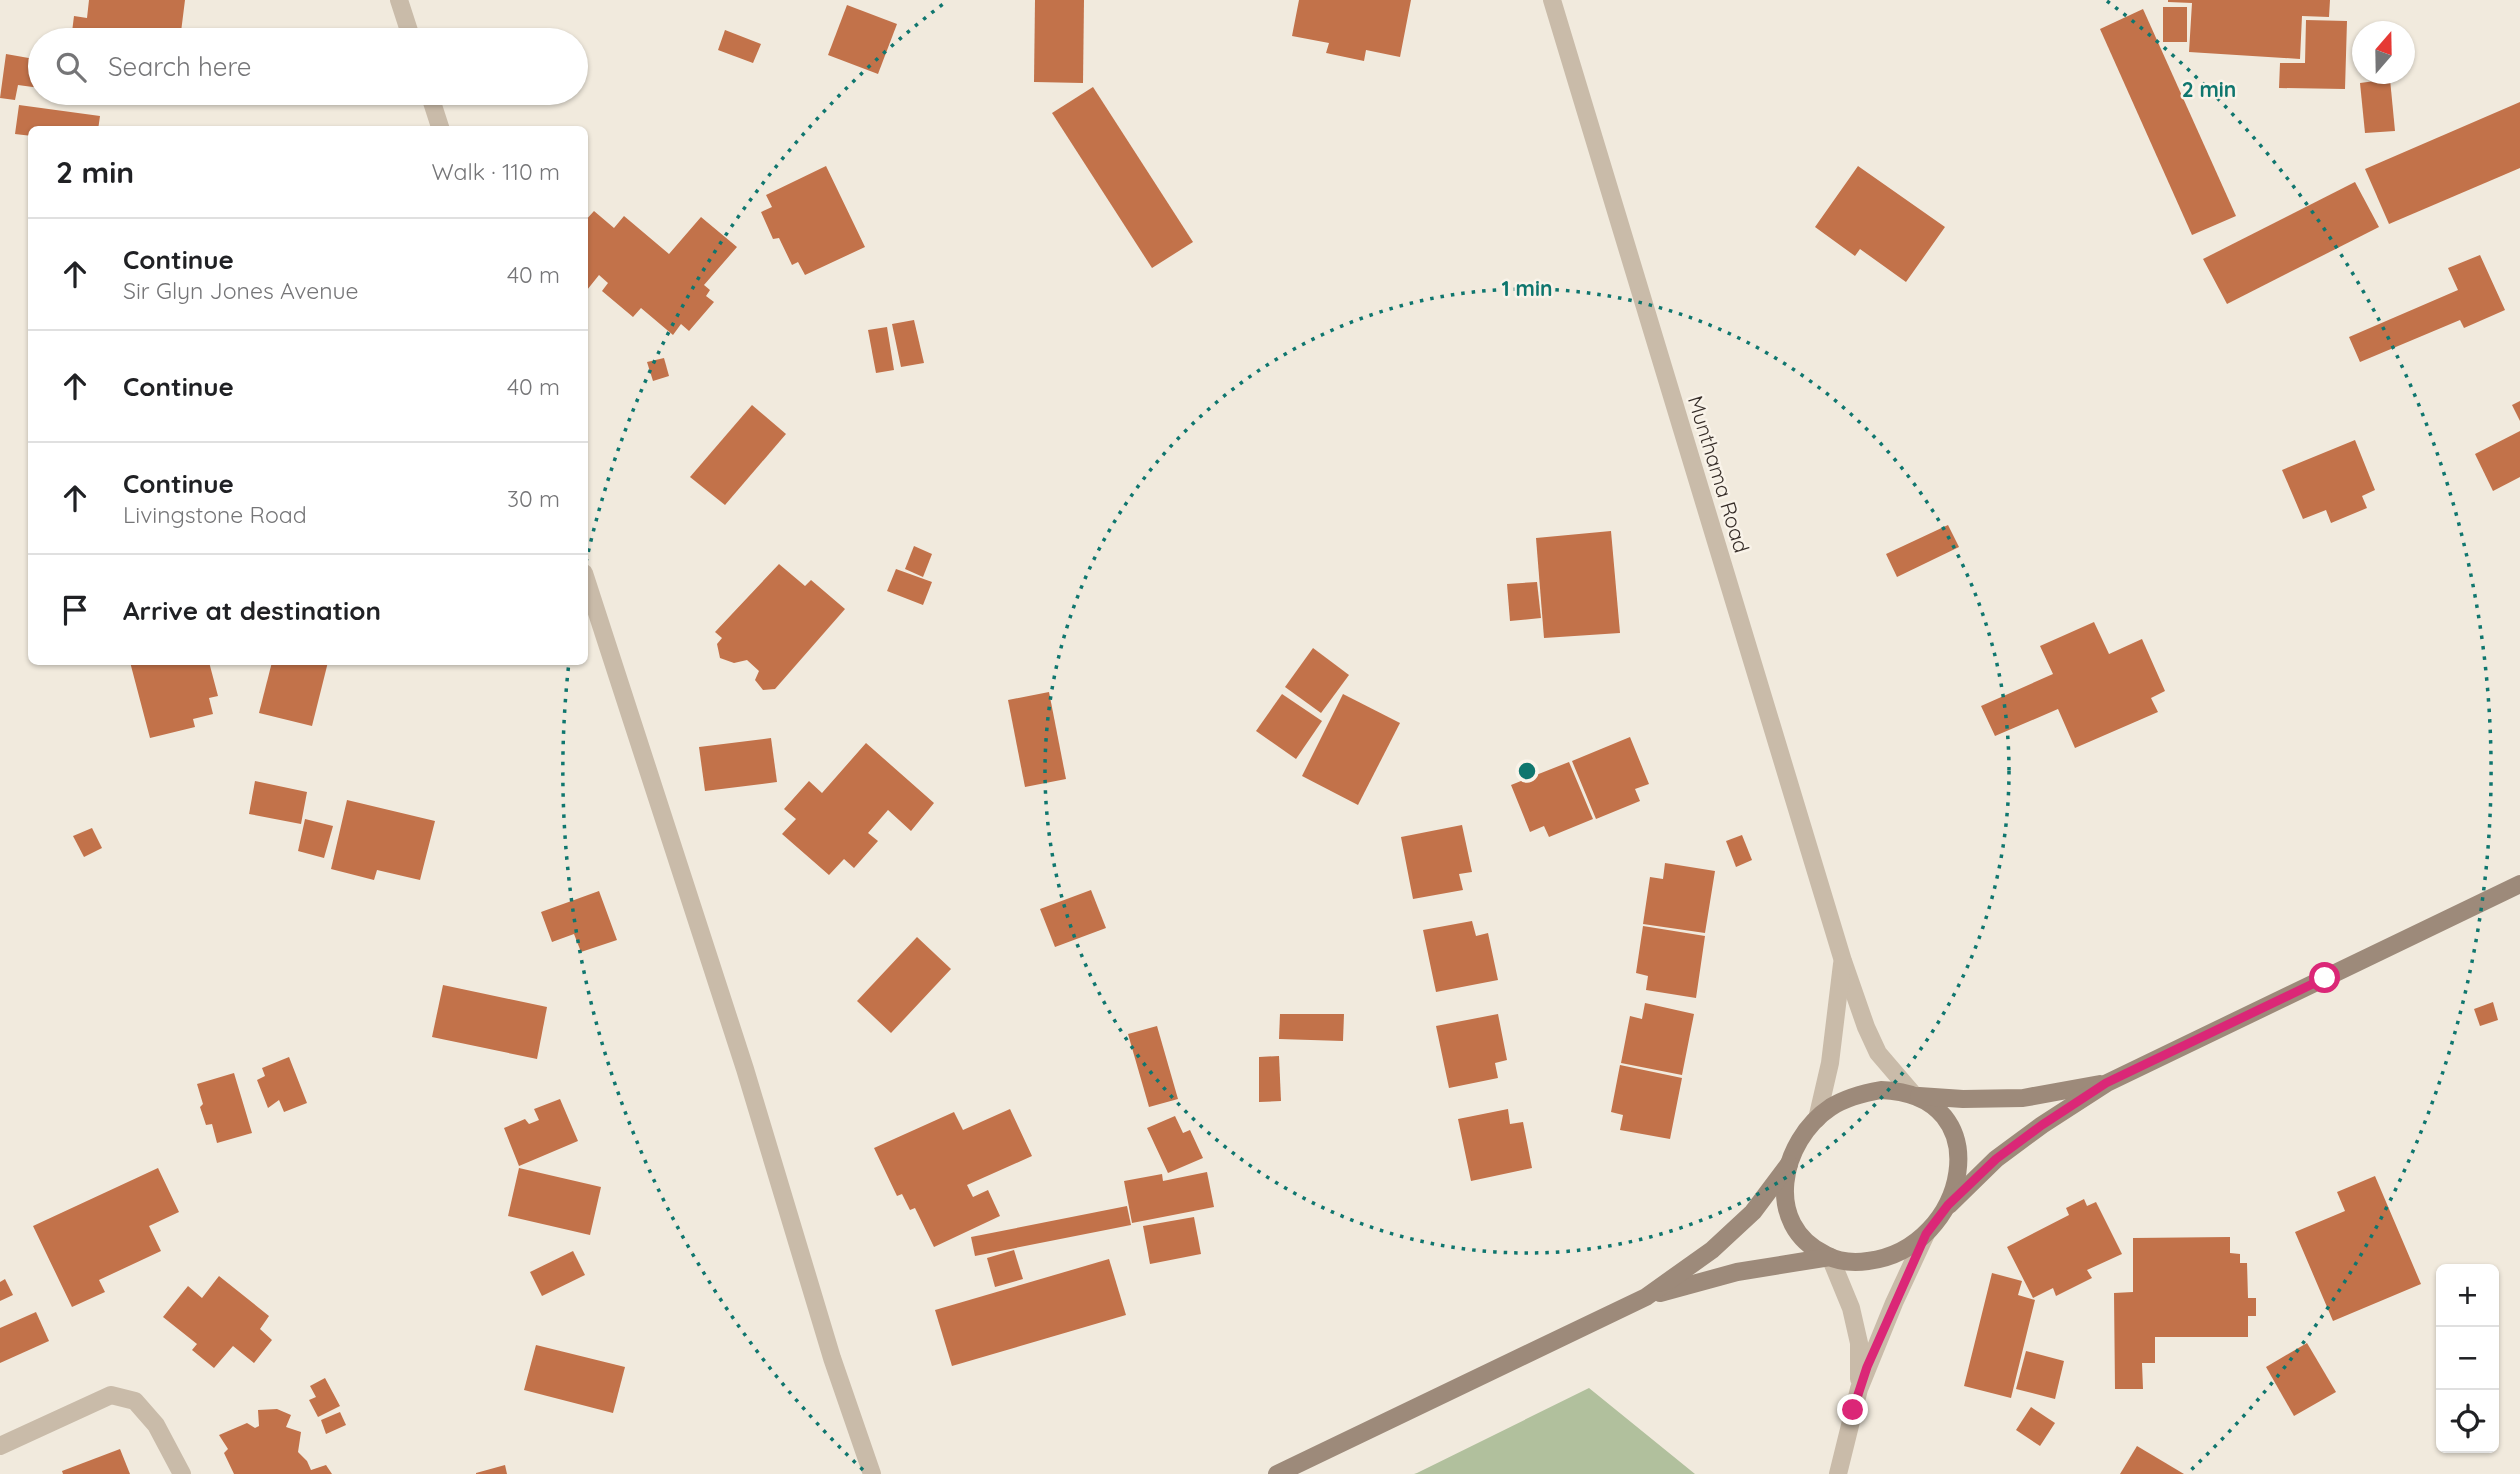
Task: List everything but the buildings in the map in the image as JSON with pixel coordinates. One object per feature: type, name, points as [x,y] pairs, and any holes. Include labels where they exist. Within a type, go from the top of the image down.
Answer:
[{"type":"main road","points":[[2106,1083],[2023,1098],[1963,1099],[1914,1095],[1899,1091],[1865,1093],[1832,1107],[1817,1119],[1800,1140],[1789,1164],[1785,1198],[1794,1227],[1803,1240],[1830,1257],[1845,1262],[1879,1260],[1896,1254],[1926,1234],[1948,1205],[1996,1159],[2106,1083],[2520,884]]},
{"type":"main road","points":[[1914,1095],[1940,1112],[1956,1139],[1959,1171],[1948,1205]]},
{"type":"main road","points":[[1646,1297],[1721,1242],[1753,1212],[1789,1164]]},
{"type":"main road","points":[[1278,1474],[1646,1297],[1737,1272],[1830,1257]]},
{"type":"street","points":[[400,0],[408,28]]},
{"type":"street","name":"Munthama Road","points":[[1552,0],[1843,961],[1878,1053],[1914,1095]]},
{"type":"street","points":[[433,105],[440,126]]},
{"type":"street","points":[[588,585],[745,1069],[832,1358],[872,1474]]},
{"type":"street","name":"Munthama Road","points":[[1817,1119],[1830,1063],[1843,961]]},
{"type":"street","points":[[1838,1474],[1858,1389],[1926,1234]]},
{"type":"street","points":[[1830,1257],[1852,1308],[1859,1343],[1858,1389]]},
{"type":"street","points":[[0,1446],[111,1395],[135,1401],[156,1425],[182,1474]]},
{"type":"green space","points":[[1589,1388],[1695,1474],[1414,1474],[1417,1473]]},
{"type":"route","points":[[1853,1410],[1867,1367],[1926,1234],[1948,1205],[1996,1159],[2106,1083],[2325,978]]}]
